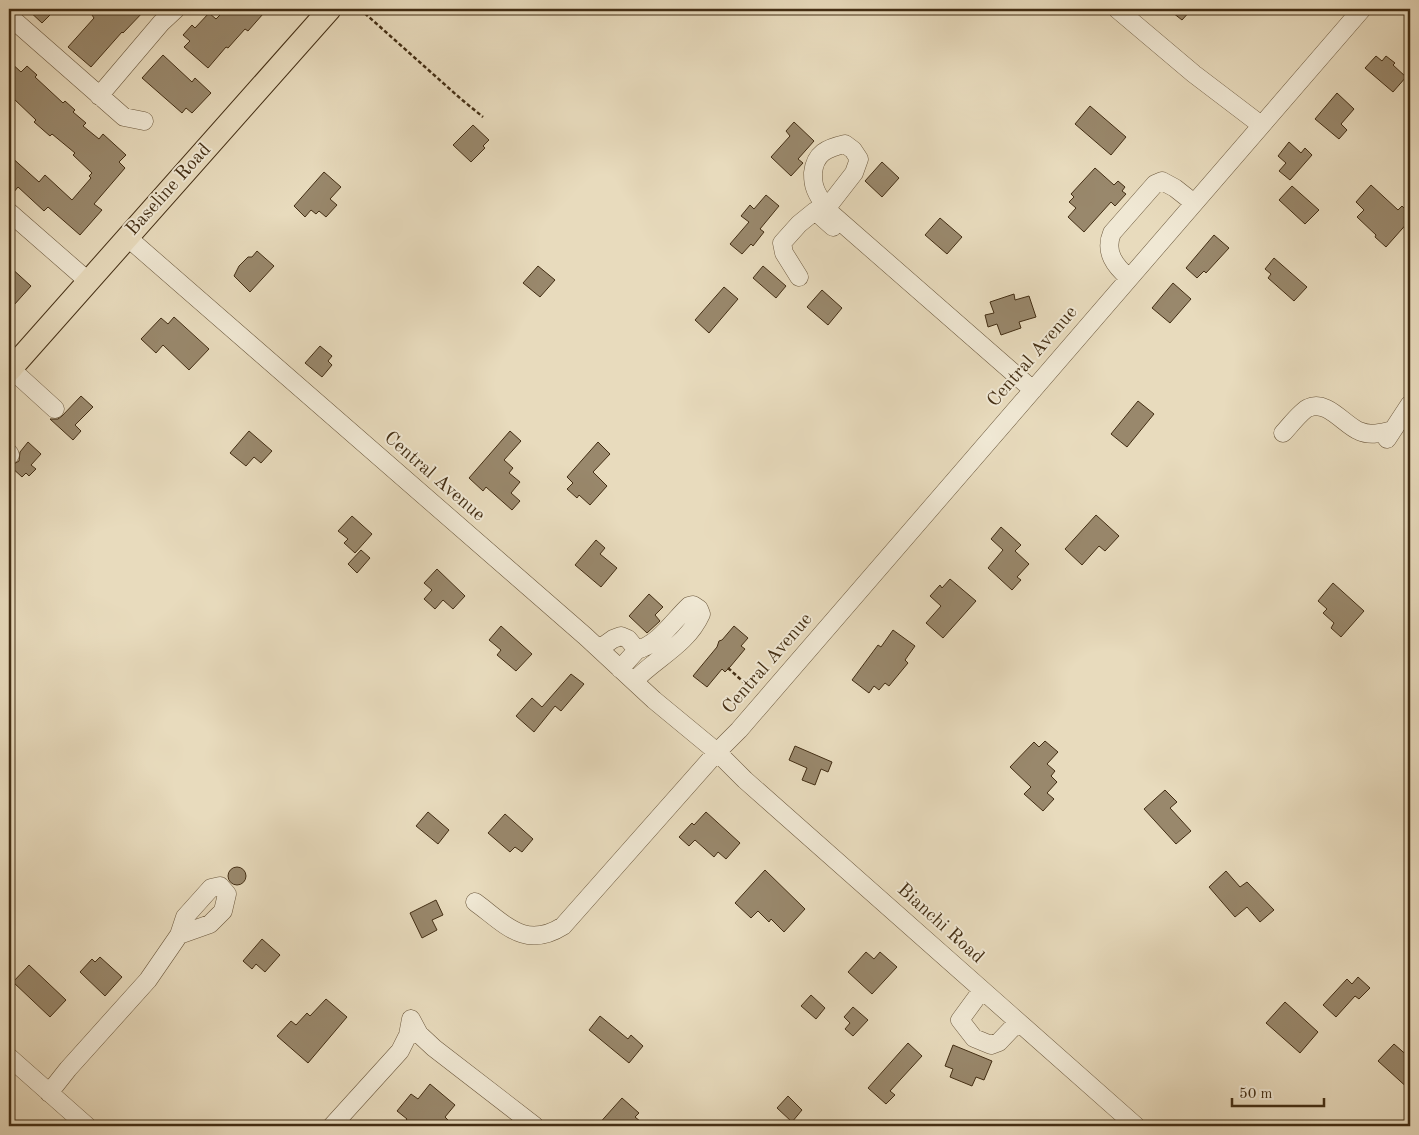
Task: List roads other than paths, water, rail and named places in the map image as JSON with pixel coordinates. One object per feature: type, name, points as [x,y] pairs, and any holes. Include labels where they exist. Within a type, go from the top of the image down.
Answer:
[{"type":"main road","name":"Baseline Road","points":[[10,370],[330,9]]},
{"type":"street","points":[[99,96],[160,22],[176,9]]},
{"type":"street","points":[[1117,9],[1187,68],[1261,125]]},
{"type":"street","name":"Central Avenue","points":[[127,236],[717,752],[740,730],[1362,9]]},
{"type":"street","points":[[9,16],[124,117],[144,121]]},
{"type":"street","points":[[1129,278],[1118,268],[1108,250],[1108,241],[1112,233],[1155,184],[1162,181],[1175,188],[1194,203]]},
{"type":"street","points":[[826,209],[1030,393]]},
{"type":"street","points":[[799,276],[784,254],[782,243],[799,224],[815,211],[1030,393]]},
{"type":"street","points":[[9,212],[88,281]]},
{"type":"street","points":[[10,370],[54,409]]},
{"type":"street","points":[[1284,433],[1308,408],[1319,406],[1359,431],[1390,436],[1410,404]]},
{"type":"street","points":[[620,669],[637,650],[654,642],[689,606],[693,605],[699,610],[701,614],[691,632],[634,681]]},
{"type":"street","points":[[599,649],[621,636],[628,639],[637,650]]},
{"type":"street","points":[[475,902],[510,928],[526,936],[551,934],[563,926],[717,752]]},
{"type":"street","name":"Bianchi Road","points":[[717,752],[745,780],[1136,1126]]},
{"type":"street","points":[[49,1093],[68,1069],[148,980],[179,935]]},
{"type":"street","points":[[982,990],[960,1020],[974,1038],[991,1045],[999,1042],[1018,1022]]},
{"type":"street","points":[[332,1126],[400,1051],[408,1036],[411,1019],[420,1034],[434,1048],[535,1126]]},
{"type":"street","points":[[9,1056],[87,1126]]}]
